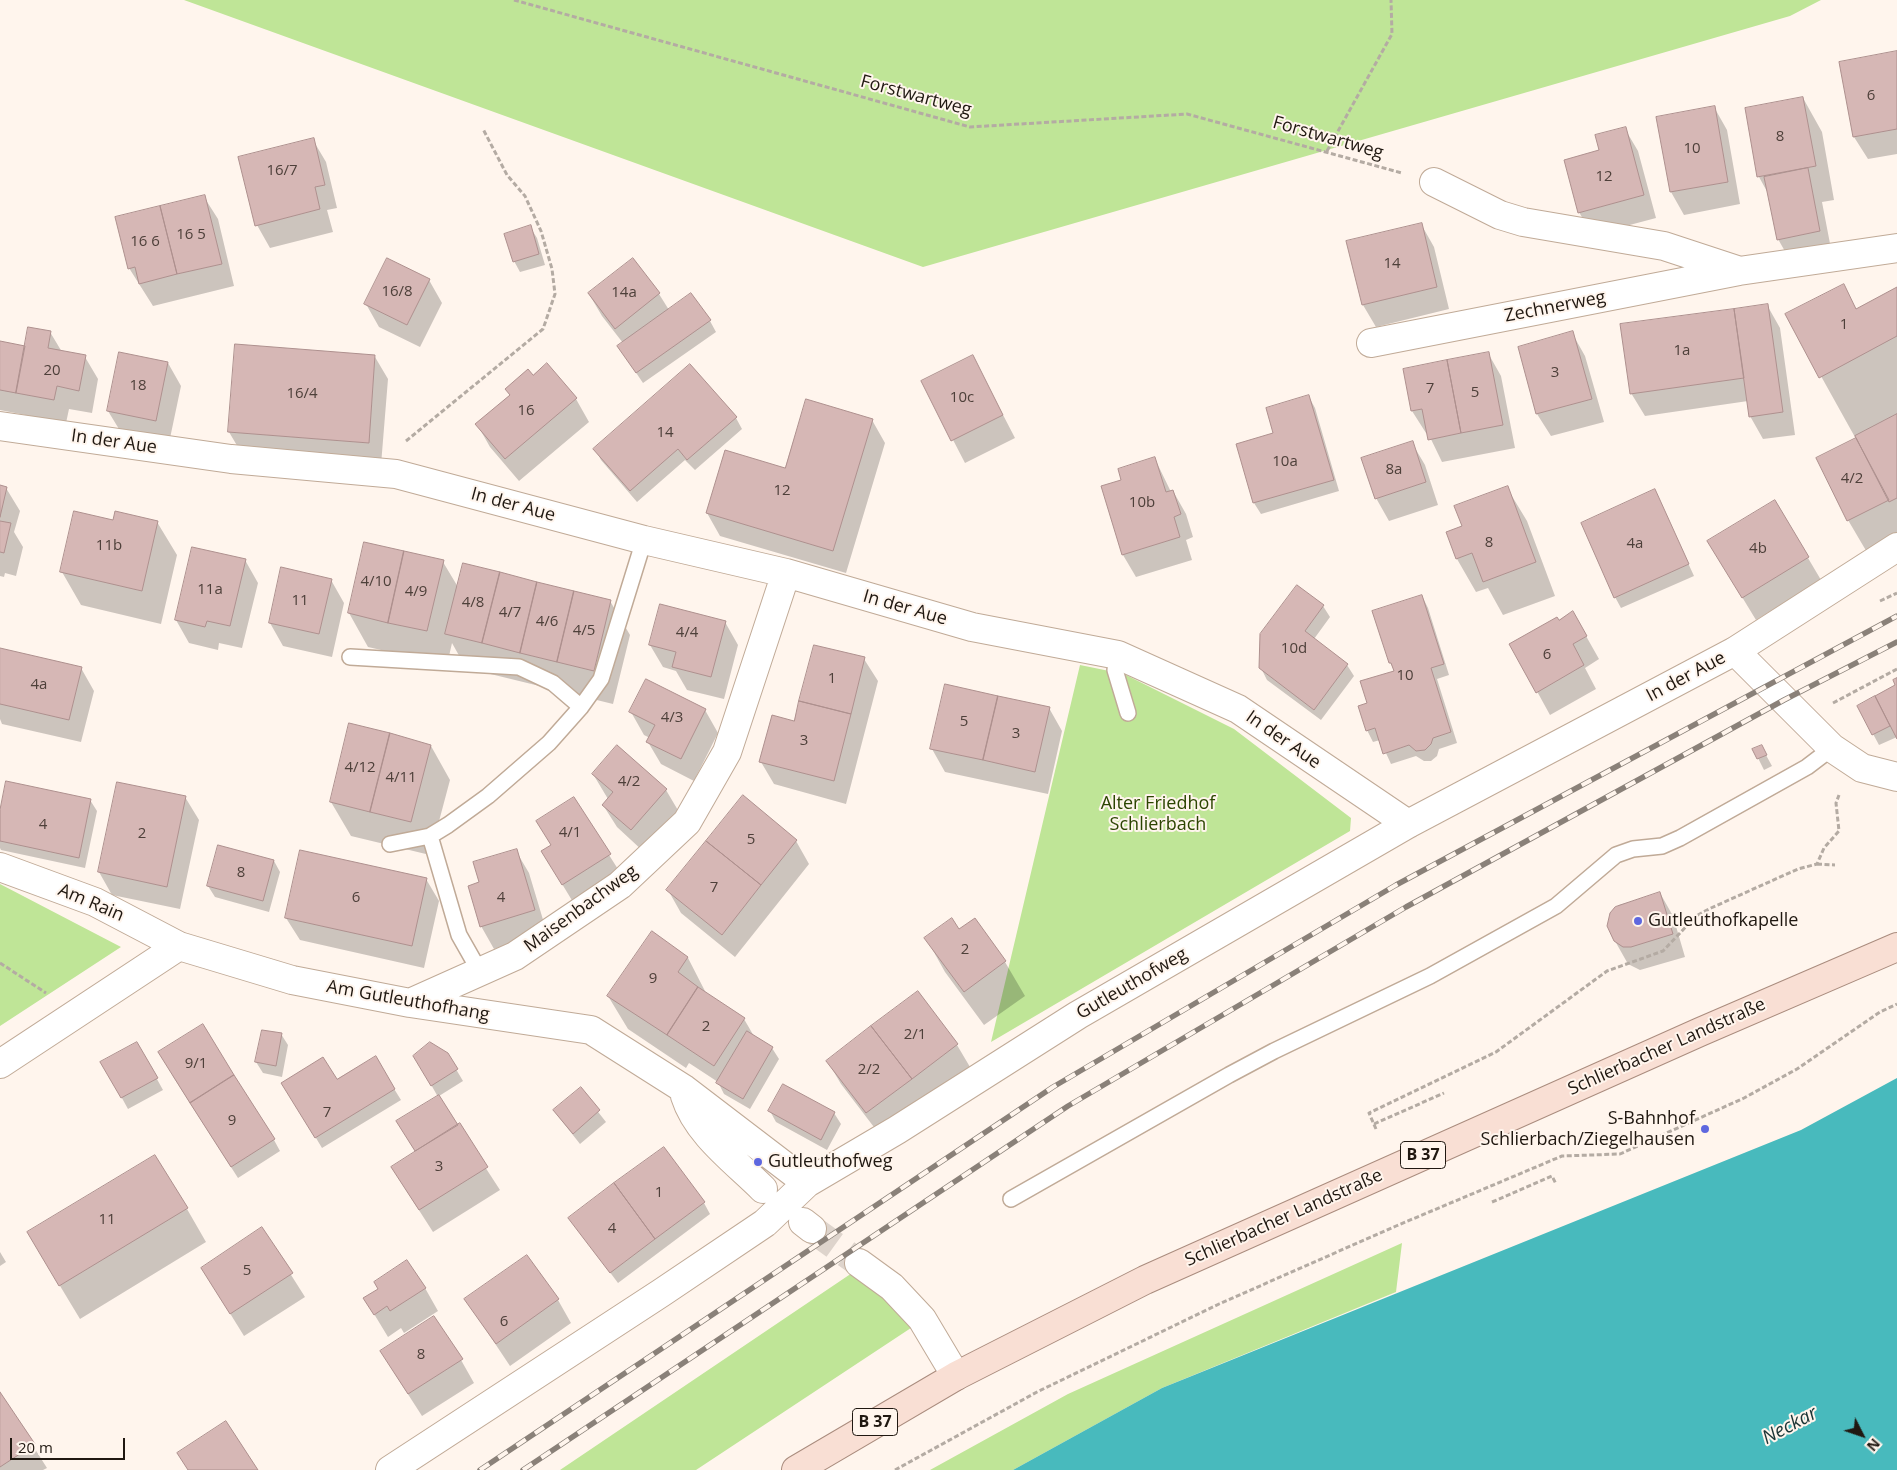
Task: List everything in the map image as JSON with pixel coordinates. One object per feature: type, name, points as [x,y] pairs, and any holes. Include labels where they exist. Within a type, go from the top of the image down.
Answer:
[{"type":"main road","name":"Schlierbacher Landstraße","points":[[796,1470],[956,1376],[1145,1280],[1691,1036],[1897,947]]},
{"type":"street","name":"Zechnerweg","points":[[1434,182],[1500,215],[1523,222],[1664,246],[1739,271]]},
{"type":"street","name":"Zechnerweg","points":[[1371,343],[1739,271],[1897,248]]},
{"type":"street","name":"In der Aue","points":[[0,426],[231,459],[396,474],[644,540],[786,573],[972,627],[1118,655],[1238,709],[1408,824],[1735,651],[1897,546]]},
{"type":"street","name":"Maisenbachweg","points":[[410,1003],[515,956],[620,885],[687,822],[727,752],[786,573]]},
{"type":"street","name":"In der Aue","points":[[1735,651],[1832,748],[1862,768],[1897,777]]},
{"type":"street","name":"Gutleuthofweg","points":[[390,1470],[757,1228],[807,1184],[897,1130],[1078,1015],[1408,824]]},
{"type":"street","name":"Am Rain","points":[[0,867],[95,902],[179,946]]},
{"type":"street","name":"Am Gutleuthofhang","points":[[179,946],[292,980],[410,1003],[590,1030],[684,1089],[807,1184]]},
{"type":"street","points":[[0,1064],[179,946]]},
{"type":"street","points":[[684,1089],[690,1112],[706,1133],[763,1189]]},
{"type":"street","points":[[859,1263],[892,1287],[922,1319],[956,1376]]},
{"type":"lane","points":[[390,844],[430,836],[488,796],[549,743],[581,707],[601,679],[644,540]]},
{"type":"lane","points":[[1118,655],[1115,670],[1128,713]]},
{"type":"lane","points":[[350,657],[519,667],[553,683],[581,707]]},
{"type":"lane","points":[[1011,1199],[1237,1071],[1430,976],[1556,906],[1616,855],[1633,849],[1662,846],[1680,838],[1807,767],[1832,748]]},
{"type":"lane","points":[[430,836],[460,935],[480,972]]},
{"type":"path","name":"Forstwartweg","points":[[514,0],[970,127],[1187,114],[1434,182]]},
{"type":"path","points":[[1327,151],[1392,34],[1391,0]]},
{"type":"path","points":[[396,474],[398,452],[403,443],[543,329],[555,294],[552,269],[541,231],[525,196],[507,175],[483,129]]},
{"type":"path","points":[[1828,705],[1897,669]]},
{"type":"path","points":[[1817,864],[1824,848],[1839,831],[1836,812]]},
{"type":"path","points":[[1376,1129],[1369,1113],[1496,1052],[1607,971],[1663,952],[1696,916],[1798,869],[1817,864],[1836,865]]},
{"type":"path","points":[[0,964],[48,994],[75,1015]]},
{"type":"path","points":[[895,1470],[1055,1384],[1219,1304],[1396,1226],[1562,1156],[1620,1154],[1767,1086],[1828,1049],[1880,1012],[1897,1004]]},
{"type":"path","points":[[1374,1124],[1444,1093]]},
{"type":"path","points":[[1492,1202],[1552,1176],[1556,1184]]},
{"type":"green space","points":[[184,0],[1821,0],[1790,16],[923,267]]},
{"type":"green space","name":"Alter Friedhof Schlierbach","points":[[1080,665],[1124,674],[1234,729],[1351,818],[1350,831],[991,1042]]},
{"type":"green space","points":[[0,884],[121,947],[0,1026]]},
{"type":"green space","points":[[1402,1243],[1396,1292],[1162,1388],[1013,1470],[930,1470],[1068,1394]]},
{"type":"green space","points":[[852,1273],[917,1324],[696,1470],[560,1470]]},
{"type":"water","name":"Neckar","points":[[1897,1078],[1897,1470],[1013,1470],[1162,1388],[1801,1130]]},
{"type":"building","points":[[1897,51],[1897,129],[1853,137],[1839,62]]},
{"type":"building","points":[[1803,97],[1816,166],[1757,177],[1745,108]]},
{"type":"building","points":[[1715,106],[1728,182],[1670,192],[1656,117]]},
{"type":"building","points":[[1626,127],[1644,195],[1578,213],[1564,160],[1599,150],[1595,135]]},
{"type":"building","points":[[314,138],[325,185],[315,187],[320,209],[255,226],[238,157]]},
{"type":"building","points":[[1808,168],[1820,231],[1777,240],[1764,177]]},
{"type":"building","points":[[205,195],[222,264],[177,274],[160,206]]},
{"type":"building","points":[[160,206],[177,274],[139,284],[135,267],[128,269],[115,217]]},
{"type":"building","points":[[1422,223],[1437,287],[1362,305],[1346,241]]},
{"type":"building","points":[[531,225],[539,254],[513,262],[504,234]]},
{"type":"building","points":[[387,258],[430,279],[407,325],[364,304]]},
{"type":"building","points":[[633,258],[660,293],[615,329],[588,293]]},
{"type":"building","points":[[1844,284],[1856,309],[1897,287],[1897,336],[1819,378],[1785,314]]},
{"type":"building","points":[[691,293],[711,320],[636,373],[617,346]]},
{"type":"building","points":[[1768,304],[1783,412],[1749,417],[1734,309]]},
{"type":"building","points":[[1734,309],[1744,378],[1630,394],[1620,324]]},
{"type":"building","points":[[28,327],[51,331],[48,348],[86,355],[79,391],[57,386],[54,400],[16,393]]},
{"type":"building","points":[[1573,331],[1592,399],[1536,414],[1518,347]]},
{"type":"building","points":[[0,341],[25,346],[16,393],[0,390]]},
{"type":"building","points":[[235,344],[375,355],[369,443],[228,432]]},
{"type":"building","points":[[119,352],[168,362],[156,421],[107,411]]},
{"type":"building","points":[[1489,352],[1503,425],[1461,433],[1447,360]]},
{"type":"building","points":[[973,355],[1003,415],[951,441],[921,381]]},
{"type":"building","points":[[1447,360],[1461,433],[1428,440],[1422,409],[1411,411],[1403,369]]},
{"type":"building","points":[[547,363],[577,398],[505,459],[475,424],[510,395],[505,389],[528,369],[533,375]]},
{"type":"building","points":[[690,364],[737,417],[687,460],[678,449],[630,491],[593,449]]},
{"type":"building","points":[[1309,395],[1334,480],[1253,503],[1236,444],[1273,433],[1266,408]]},
{"type":"building","points":[[806,399],[873,419],[833,551],[706,513],[725,450],[785,468]]},
{"type":"building","points":[[1897,414],[1897,498],[1889,502],[1855,436]]},
{"type":"building","points":[[1856,438],[1889,500],[1847,521],[1816,458]]},
{"type":"building","points":[[1413,441],[1426,482],[1375,499],[1361,458]]},
{"type":"building","points":[[1155,457],[1166,492],[1173,490],[1181,514],[1174,517],[1180,537],[1122,555],[1101,486],[1121,480],[1118,469]]},
{"type":"building","points":[[0,485],[7,487],[0,517]]},
{"type":"building","points":[[1508,486],[1536,562],[1483,582],[1472,553],[1456,559],[1446,532],[1462,526],[1454,506]]},
{"type":"building","points":[[1655,489],[1689,564],[1614,598],[1581,523]]},
{"type":"building","points":[[1775,500],[1809,557],[1742,598],[1707,541]]},
{"type":"building","points":[[74,511],[113,520],[115,511],[158,521],[142,591],[60,572]]},
{"type":"building","points":[[0,521],[11,523],[4,553],[0,552]]},
{"type":"building","points":[[364,542],[404,551],[388,623],[348,613]]},
{"type":"building","points":[[192,547],[246,559],[230,626],[207,621],[205,627],[175,620]]},
{"type":"building","points":[[404,551],[444,560],[427,631],[388,623]]},
{"type":"building","points":[[463,563],[500,572],[482,643],[445,634]]},
{"type":"building","points":[[281,567],[332,579],[319,634],[269,623]]},
{"type":"building","points":[[500,572],[537,582],[520,653],[482,643]]},
{"type":"building","points":[[537,582],[574,591],[557,662],[520,653]]},
{"type":"building","points":[[1297,585],[1324,605],[1305,631],[1348,664],[1314,710],[1259,668],[1260,634]]},
{"type":"building","points":[[574,591],[611,600],[594,671],[557,662]]},
{"type":"building","points":[[1422,595],[1444,664],[1431,668],[1451,732],[1433,738],[1431,744],[1425,750],[1416,751],[1409,745],[1383,754],[1375,728],[1366,731],[1358,706],[1367,703],[1360,681],[1394,671],[1391,663],[1389,663],[1372,611]]},
{"type":"building","points":[[660,604],[726,621],[711,677],[672,667],[676,652],[649,645]]},
{"type":"building","points":[[1573,611],[1587,636],[1573,644],[1584,665],[1536,693],[1509,644],[1557,617],[1559,620]]},
{"type":"building","points":[[814,645],[865,657],[851,714],[799,701]]},
{"type":"building","points":[[0,648],[82,667],[69,720],[0,704]]},
{"type":"building","points":[[1897,678],[1897,739],[1875,696],[1895,685],[1893,680]]},
{"type":"building","points":[[646,679],[706,709],[681,759],[646,742],[655,725],[629,712]]},
{"type":"building","points":[[945,684],[998,696],[983,760],[930,749]]},
{"type":"building","points":[[998,696],[1050,707],[1035,772],[983,760]]},
{"type":"building","points":[[1875,696],[1890,726],[1872,735],[1857,706]]},
{"type":"building","points":[[799,701],[851,714],[834,781],[759,762],[772,715],[794,721]]},
{"type":"building","points":[[349,723],[390,733],[370,812],[330,802]]},
{"type":"building","points":[[390,733],[431,745],[411,822],[370,812]]},
{"type":"building","points":[[617,745],[667,789],[631,830],[602,805],[613,792],[592,774]]},
{"type":"building","points":[[1762,745],[1767,755],[1757,759],[1752,749]]},
{"type":"building","points":[[6,781],[91,799],[79,858],[0,841],[0,810]]},
{"type":"building","points":[[117,782],[186,796],[167,887],[98,872]]},
{"type":"building","points":[[743,795],[797,840],[761,885],[706,841]]},
{"type":"building","points":[[574,797],[611,854],[562,885],[541,851],[551,845],[536,821]]},
{"type":"building","points":[[706,841],[761,885],[722,935],[666,890]]},
{"type":"building","points":[[218,845],[274,860],[263,901],[207,886]]},
{"type":"building","points":[[517,849],[535,910],[480,927],[468,886],[479,882],[473,862]]},
{"type":"building","points":[[300,850],[427,878],[412,946],[285,918]]},
{"type":"building","name":"Gutleuthofkapelle","points":[[1660,892],[1673,934],[1631,947],[1623,947],[1614,941],[1607,926],[1610,913],[1615,907]]},
{"type":"building","points":[[952,918],[959,929],[975,918],[1006,961],[964,992],[924,938]]},
{"type":"building","points":[[652,931],[688,957],[678,972],[698,987],[667,1035],[607,996]]},
{"type":"building","points":[[698,987],[745,1018],[714,1066],[667,1035]]},
{"type":"building","points":[[918,991],[958,1044],[912,1079],[871,1026]]},
{"type":"building","points":[[203,1024],[234,1075],[190,1103],[158,1052]]},
{"type":"building","points":[[871,1026],[912,1079],[866,1113],[826,1061]]},
{"type":"building","points":[[262,1030],[282,1033],[276,1066],[255,1062]]},
{"type":"building","points":[[747,1031],[773,1047],[743,1099],[716,1083]]},
{"type":"building","points":[[137,1042],[158,1078],[121,1098],[100,1062]]},
{"type":"building","points":[[430,1042],[448,1053],[458,1069],[431,1086],[413,1056]]},
{"type":"building","points":[[376,1056],[395,1089],[315,1138],[281,1083],[323,1057],[337,1079]]},
{"type":"building","points":[[234,1075],[275,1139],[231,1167],[190,1103]]},
{"type":"building","points":[[783,1084],[835,1112],[821,1140],[768,1111]]},
{"type":"building","points":[[581,1087],[600,1110],[573,1134],[553,1110]]},
{"type":"building","points":[[439,1095],[458,1125],[415,1151],[396,1121]]},
{"type":"building","points":[[460,1123],[488,1167],[419,1210],[391,1167]]},
{"type":"building","points":[[664,1147],[705,1202],[655,1239],[614,1183]]},
{"type":"building","points":[[155,1155],[188,1208],[59,1286],[27,1232]]},
{"type":"building","points":[[614,1183],[655,1239],[610,1273],[568,1218]]},
{"type":"building","points":[[262,1227],[293,1273],[230,1314],[201,1268]]},
{"type":"building","points":[[527,1255],[559,1299],[496,1344],[464,1299]]},
{"type":"building","points":[[407,1260],[426,1288],[390,1311],[387,1306],[374,1315],[363,1298],[378,1289],[374,1282]]},
{"type":"building","points":[[434,1316],[463,1359],[408,1394],[380,1351]]},
{"type":"building","points":[[0,1392],[35,1444],[0,1467]]},
{"type":"building","points":[[226,1421],[258,1470],[188,1470],[177,1453]]},
{"type":"tunnel","points":[[812,1229],[859,1263]]},
{"type":"railway","points":[[480,1470],[1053,1087],[1396,885],[1897,616]]},
{"type":"railway","points":[[523,1470],[1068,1106],[1406,907],[1784,700],[1897,642]]},
{"type":"place","name":"Gutleuthofkapelle","points":[[1638,921]]},
{"type":"place","name":"S-Bahnhof Schlierbach/Ziegelhausen","points":[[1705,1129]]},
{"type":"place","name":"Gutleuthofweg","points":[[758,1162]]}]
